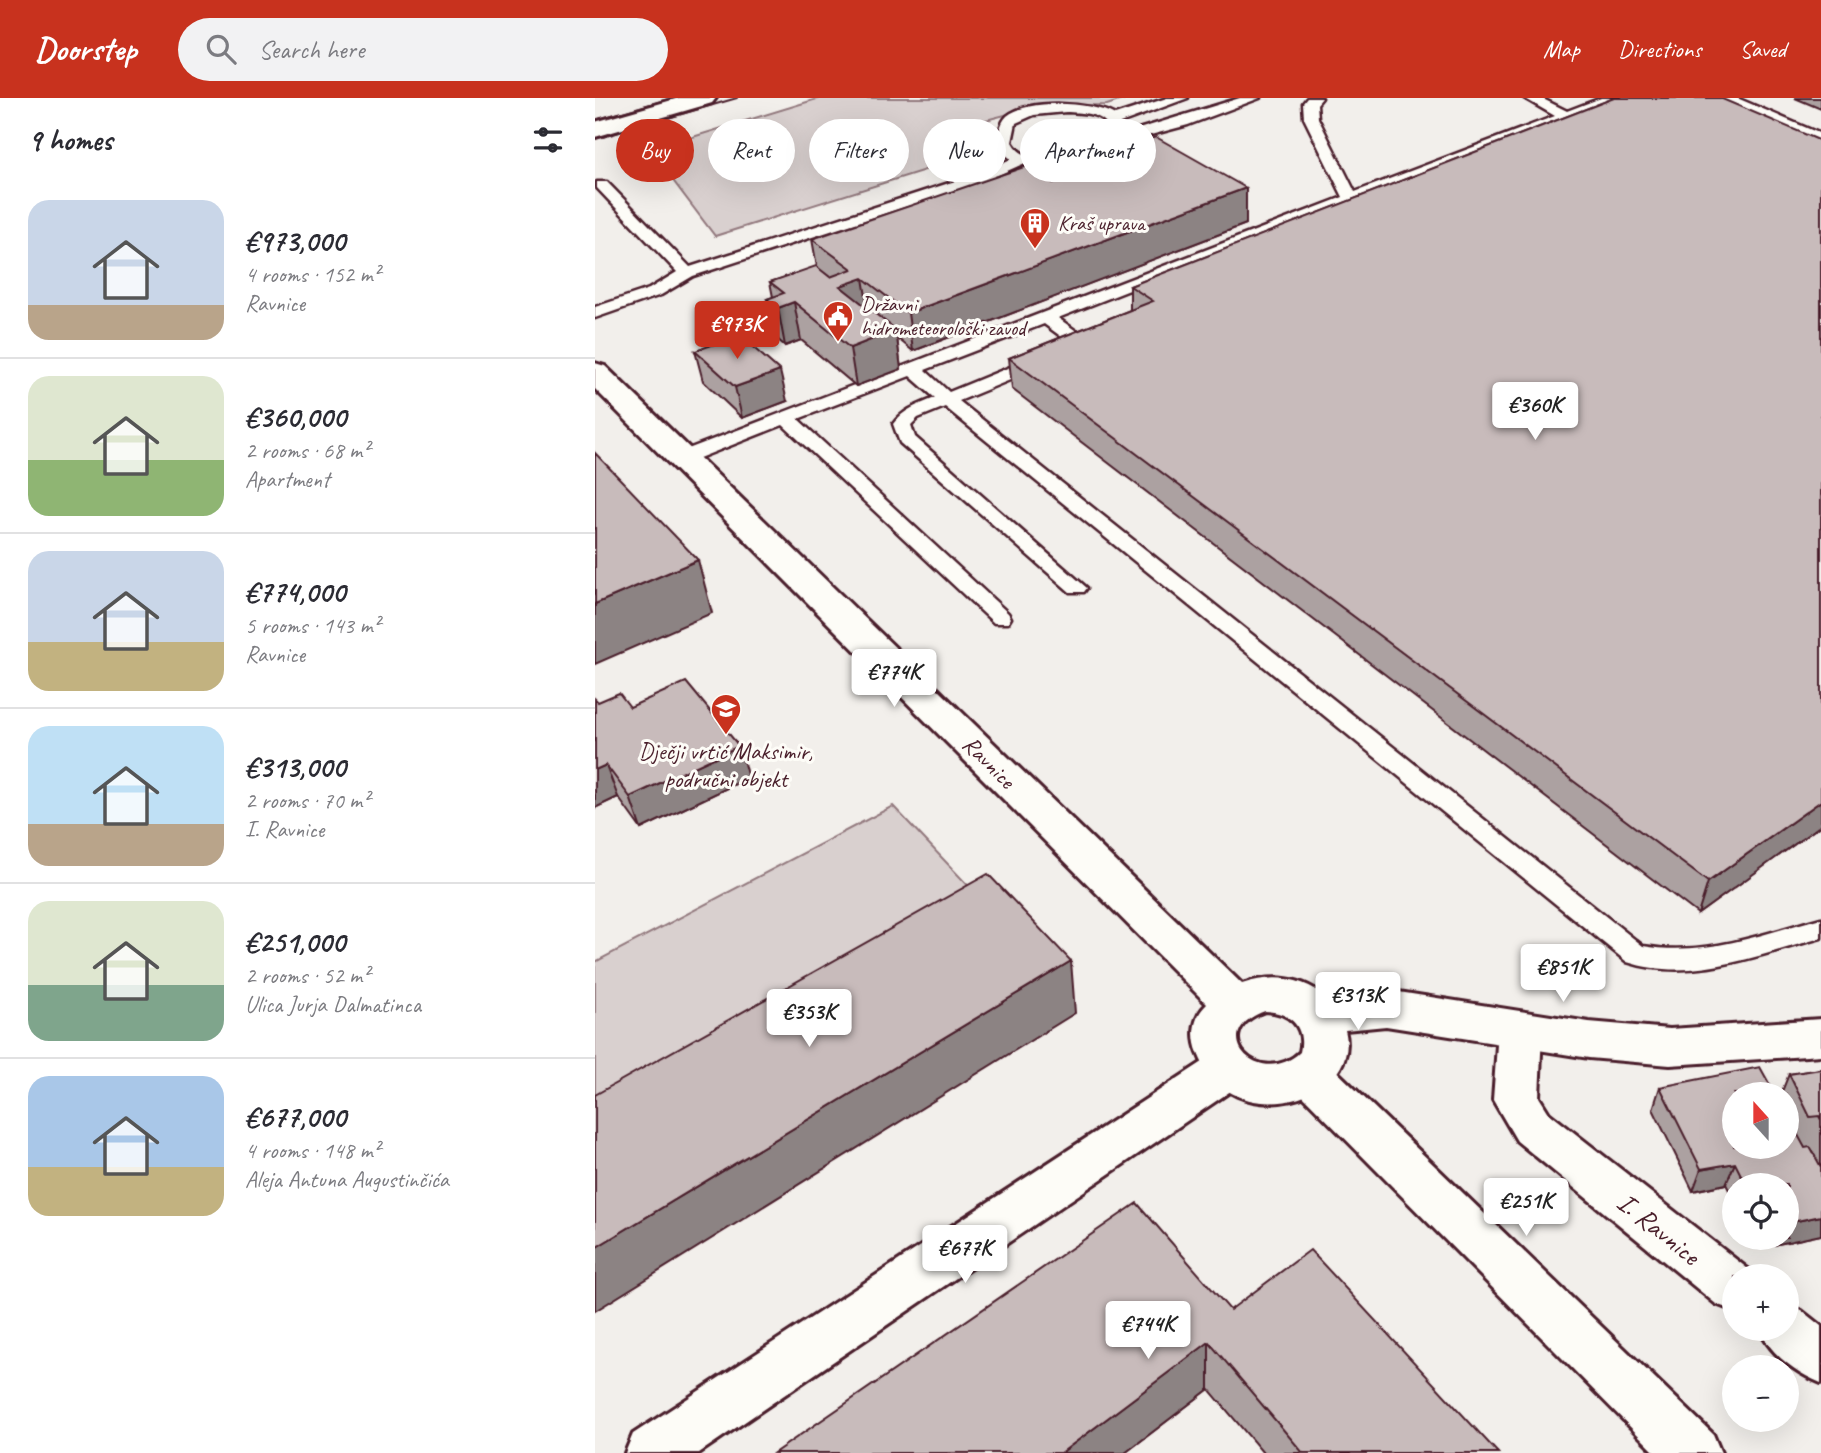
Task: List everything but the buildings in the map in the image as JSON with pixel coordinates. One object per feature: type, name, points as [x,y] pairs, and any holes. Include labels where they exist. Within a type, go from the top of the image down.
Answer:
[{"type":"street","points":[[595,130],[704,98]]},
{"type":"street","name":"Ravnice","points":[[595,372],[1234,1003]]},
{"type":"street","points":[[1281,995],[1310,1008],[1319,1019],[1325,1033],[1325,1047],[1319,1061],[1309,1073],[1286,1083],[1259,1084],[1242,1079],[1228,1069],[1214,1042],[1215,1027],[1222,1014],[1234,1003],[1248,996],[1281,995]]},
{"type":"street","points":[[1319,1019],[1348,1011],[1386,1008],[1520,1031],[1670,1047],[1821,1037]]},
{"type":"street","name":"I. Ravnice","points":[[1520,1031],[1516,1100],[1532,1127],[1722,1278]]},
{"type":"street","points":[[652,1453],[1228,1069]]},
{"type":"street","points":[[1309,1073],[1694,1453]]},
{"type":"street","points":[[1799,1340],[1821,1358]]},
{"type":"lane","points":[[1117,119],[1181,98]]},
{"type":"lane","points":[[1156,130],[1253,98]]},
{"type":"lane","points":[[1315,98],[1310,103],[1311,118],[1351,199]]},
{"type":"lane","points":[[1531,98],[1566,116]]},
{"type":"lane","points":[[682,458],[1613,98]]},
{"type":"lane","points":[[1725,98],[1821,139]]},
{"type":"lane","points":[[1020,158],[1012,154],[1005,142],[1009,124],[1014,117],[1046,110],[1087,109],[1104,112],[1113,119]]},
{"type":"lane","points":[[595,313],[655,292],[687,273],[982,177],[1020,160]]},
{"type":"lane","points":[[602,185],[687,273]]},
{"type":"lane","points":[[1045,317],[1083,344],[912,414],[902,424],[907,439],[1077,588]]},
{"type":"lane","points":[[912,368],[947,400],[1636,955],[1658,961],[1717,955],[1821,928]]},
{"type":"lane","points":[[786,417],[1000,618]]},
{"type":"shaded area","points":[[820,98],[1128,98],[1107,105],[1039,106],[990,119],[923,119],[923,171],[909,175],[909,119],[809,119],[809,182],[887,182],[715,236],[674,182],[694,182],[694,137],[708,132],[708,182],[795,182],[795,119],[751,119]]},
{"type":"shaded area","points":[[893,806],[979,897],[595,1114],[595,962]]},
{"type":"tram line","points":[[595,120],[672,98]]},
{"type":"tram line","points":[[595,139],[737,98]]},
{"type":"place","name":"Kraš uprava","points":[[1035,250]]},
{"type":"place","name":"Državni hidrometeorološki zavod","points":[[838,343]]},
{"type":"place","name":"Dječji vrtić Maksimir, područni objekt","points":[[726,736]]}]
